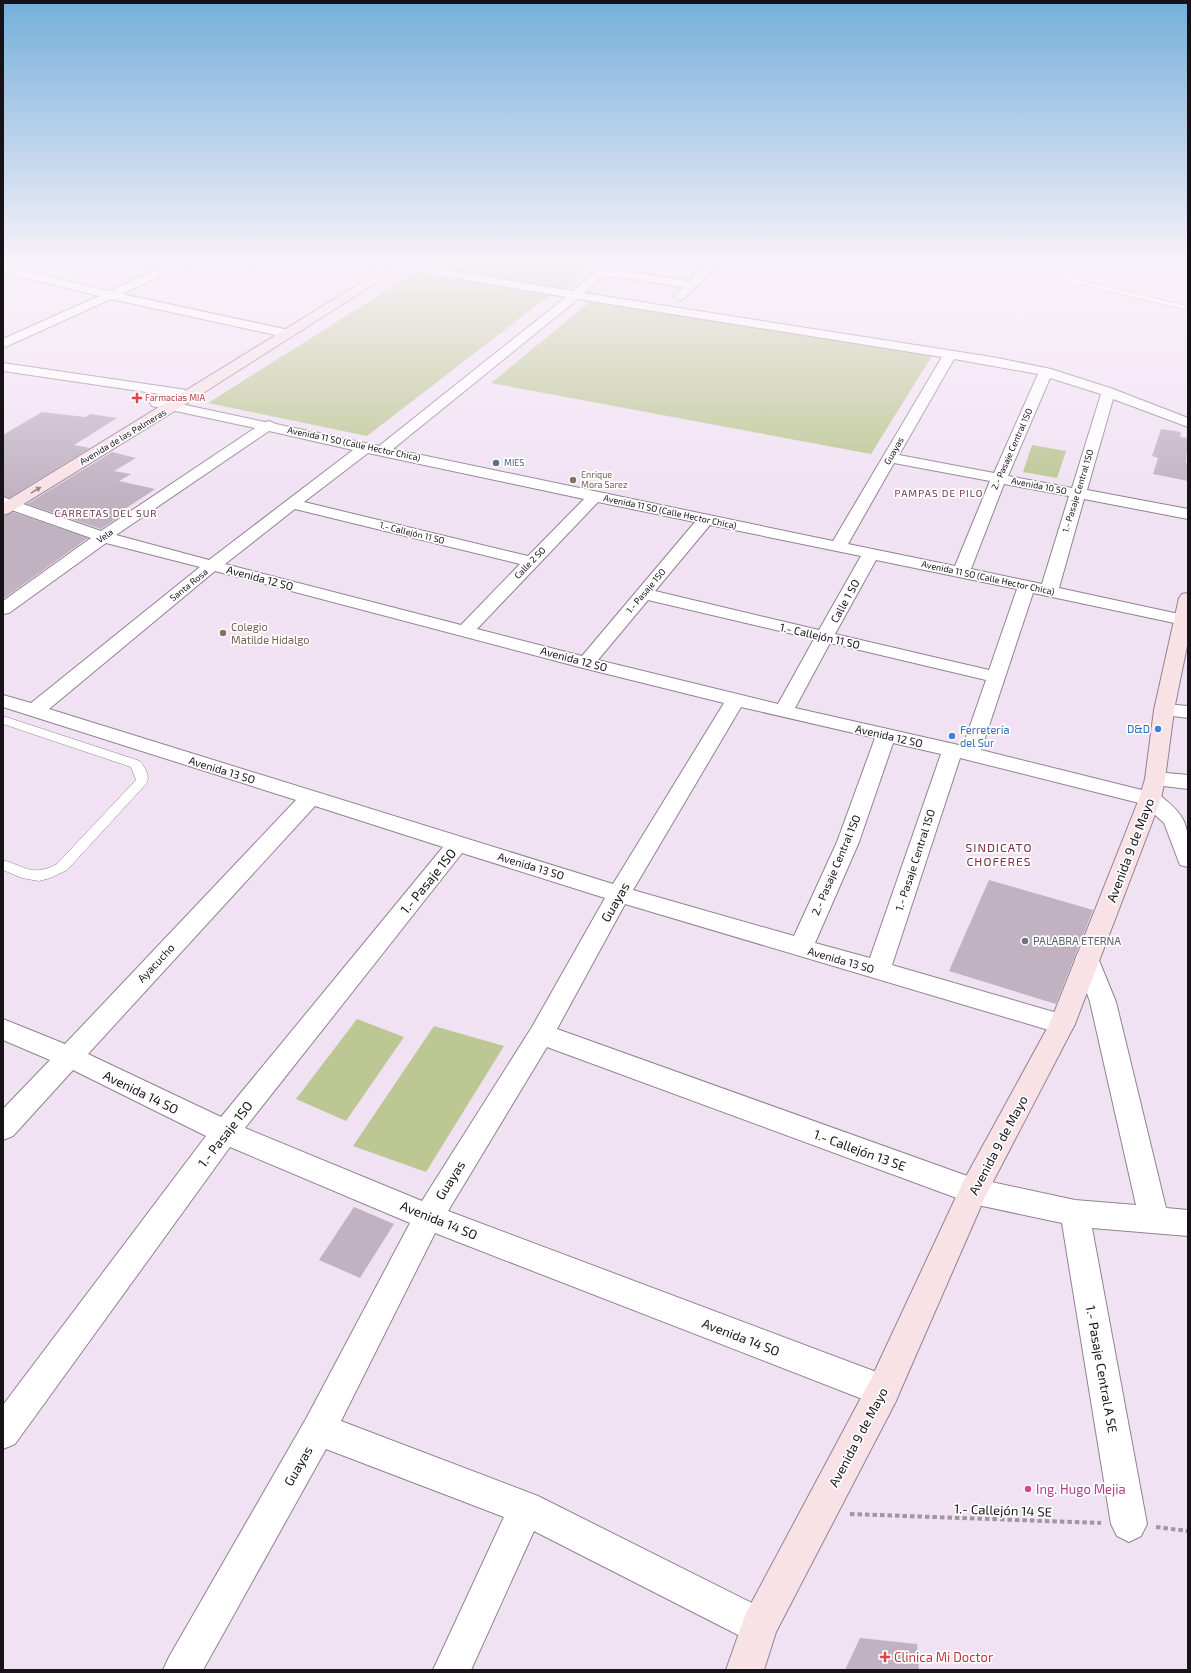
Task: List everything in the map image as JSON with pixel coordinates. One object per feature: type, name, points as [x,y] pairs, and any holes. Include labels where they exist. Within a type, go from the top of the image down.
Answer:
[{"type":"street","points":[[3,344],[14,339]]},
{"type":"street","name":"Avenida de las Palmeras","points":[[5,503],[174,400],[264,339]]},
{"type":"street","name":"Avenida de las Palmeras","points":[[174,400],[192,395],[281,339]]},
{"type":"street","points":[[383,450],[520,339]]},
{"type":"street","points":[[850,339],[1046,372],[1108,392],[1188,422]]},
{"type":"street","name":"Guayas","points":[[838,547],[950,355]]},
{"type":"street","name":"Avenida 11 SO (Calle Hector Chica)","points":[[3,367],[174,400],[269,426],[595,497],[1027,586],[1186,609]]},
{"type":"street","name":"2.- Pasaje Central 1SO","points":[[961,572],[999,478],[1046,372]]},
{"type":"street","name":"1.- Pasaje Central 1SO","points":[[1049,590],[1108,392]]},
{"type":"street","name":"Avenida 11 SO (Calle Hector Chica)","points":[[157,403],[174,400]]},
{"type":"street","name":"Avenida de las Palmeras","points":[[5,503],[157,403]]},
{"type":"street","name":"Vela","points":[[3,609],[103,537],[269,426]]},
{"type":"street","name":"Santa Rosa","points":[[34,711],[213,565],[366,447]]},
{"type":"street","name":"Avenida 10 SO","points":[[889,458],[1188,514]]},
{"type":"street","name":"Calle 2 SO","points":[[465,631],[595,497]]},
{"type":"street","name":"Avenida 12 SO","points":[[5,503],[103,537],[586,663],[783,712],[961,752],[1153,789]]},
{"type":"street","name":"1.- Callejón 11 SO","points":[[292,504],[531,562]]},
{"type":"street","name":"1.- Pasaje 1SO","points":[[586,663],[706,520]]},
{"type":"street","name":"Calle 1 SO","points":[[783,712],[872,553]]},
{"type":"street","name":"1.- Pasaje Central 1SO","points":[[878,970],[961,752],[997,677],[1027,586]]},
{"type":"street","name":"1.- Callejón 11 SO","points":[[644,594],[824,638],[997,677]]},
{"type":"street","name":"Avenida 9 de Mayo","points":[[745,1670],[759,1626],[883,1391],[973,1191],[1062,1024],[1153,789],[1176,711],[1186,609]]},
{"type":"street","name":"Guayas","points":[[182,1670],[319,1429],[428,1217],[542,1034],[619,894],[736,700]]},
{"type":"street","name":"Avenida 13 SO","points":[[3,701],[619,894],[1062,1024]]},
{"type":"street","name":"2.- Pasaje Central 1SO","points":[[801,948],[848,842],[886,735]]},
{"type":"street","points":[[1188,782],[1153,789],[1174,821],[1188,859]]},
{"type":"street","name":"Ayacucho","points":[[3,1128],[68,1056],[310,798]]},
{"type":"street","name":"1.- Pasaje 1SO","points":[[3,1432],[225,1132],[458,843]]},
{"type":"street","points":[[1087,959],[1103,1002],[1154,1220]]},
{"type":"street","name":"Avenida 14 SO","points":[[3,1029],[68,1056],[225,1132],[428,1217],[883,1391]]},
{"type":"street","name":"1.- Callejón 13 SE","points":[[542,1034],[973,1191],[1075,1213],[1188,1223]]},
{"type":"street","name":"1.- Pasaje Central A SE","points":[[1075,1213],[1129,1524]]},
{"type":"street","points":[[319,1429],[526,1508],[759,1626]]},
{"type":"street","points":[[452,1670],[526,1508]]},
{"type":"lane","points":[[3,720],[136,764],[141,773],[142,781],[62,867],[47,876],[34,876],[3,865]]},
{"type":"path","name":"1.- Callejón 14 SE","points":[[818,1513],[1129,1524],[1188,1531]]},
{"type":"green space","points":[[309,339],[493,339],[367,436],[208,403]]},
{"type":"green space","points":[[545,339],[827,339],[932,356],[871,454],[491,383]]},
{"type":"green space","points":[[1032,445],[1066,451],[1057,478],[1023,472]]},
{"type":"green space","points":[[357,1019],[404,1037],[346,1121],[296,1099]]},
{"type":"green space","points":[[434,1026],[504,1046],[426,1172],[353,1146]]},
{"type":"building","points":[[42,412],[85,417],[90,414],[117,418],[74,445],[90,448],[9,498],[3,496],[3,435]]},
{"type":"building","points":[[1161,429],[1181,432],[1180,437],[1188,438],[1186,463],[1188,464],[1188,481],[1153,474],[1158,458],[1152,456]]},
{"type":"building","points":[[112,452],[136,458],[114,471],[131,474],[119,481],[155,489],[125,509],[130,510],[101,529],[27,504]]},
{"type":"building","points":[[13,512],[88,538],[3,599],[3,516]]},
{"type":"building","name":"PALABRA ETERNA","points":[[989,880],[1093,910],[1056,1004],[949,971]]},
{"type":"building","points":[[354,1207],[394,1224],[360,1278],[319,1260]]},
{"type":"building","name":"Clinica Mi Doctor","points":[[860,1638],[917,1644],[919,1670],[845,1670]]},
{"type":"place","name":"Farmacias MIA","points":[[137,398]]},
{"type":"place","name":"MIES","points":[[496,463]]},
{"type":"place","name":"Enrique Mora Sarez","points":[[573,480]]},
{"type":"place","name":"Colegio Matilde Hidalgo","points":[[223,633]]},
{"type":"place","name":"D&D","points":[[1158,729]]},
{"type":"place","name":"Ferretería del Sur","points":[[952,736]]},
{"type":"place","name":"PALABRA ETERNA","points":[[1025,941]]},
{"type":"place","name":"Ing. Hugo Mejia","points":[[1028,1489]]},
{"type":"place","name":"Clinica Mi Doctor","points":[[885,1657]]},
{"type":"district","name":"PAMPAS DE PILO","points":[[939,493]]},
{"type":"district","name":"CARRETAS DEL SUR","points":[[106,513]]},
{"type":"district","name":"SINDICATO CHOFERES","points":[[999,855]]}]
